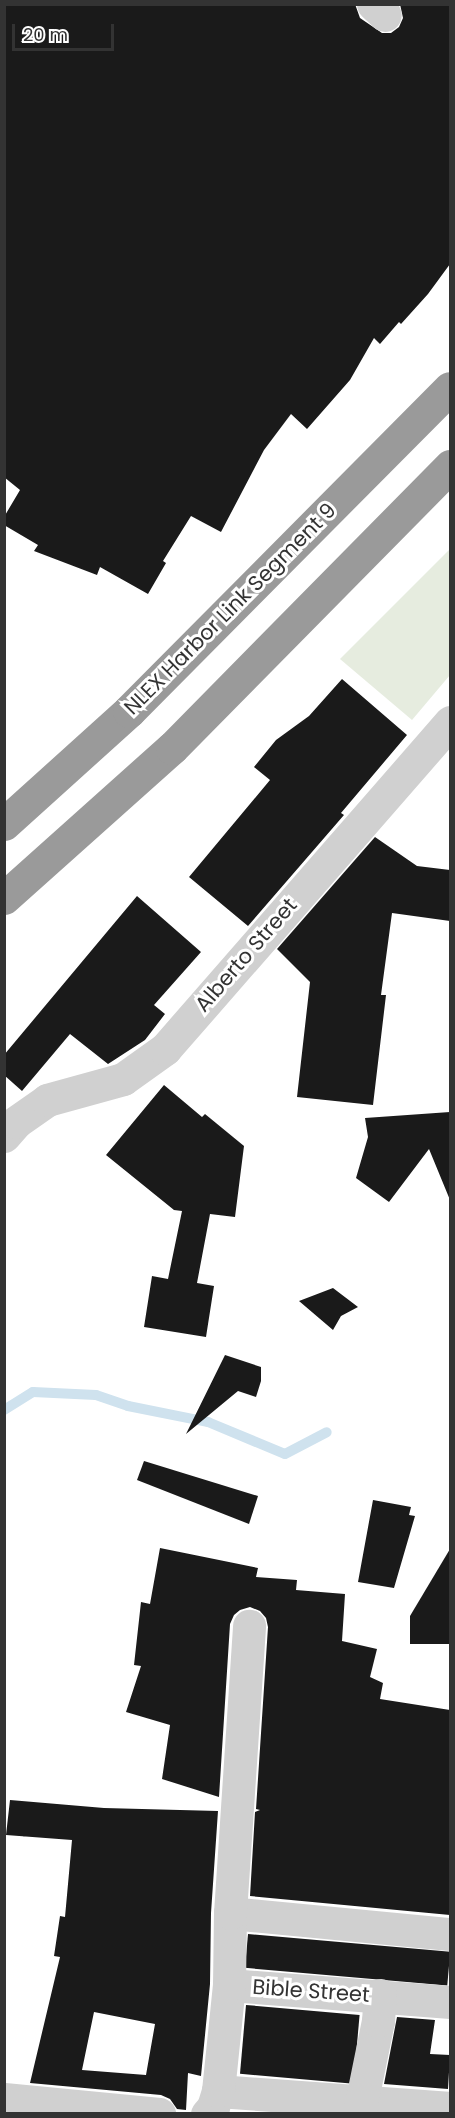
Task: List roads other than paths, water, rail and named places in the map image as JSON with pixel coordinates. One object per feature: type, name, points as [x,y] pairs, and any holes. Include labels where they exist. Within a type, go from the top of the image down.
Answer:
[{"type":"highway","name":"NLEX Harbor Link Segment 9","points":[[4,824],[129,711],[450,388]]},
{"type":"highway","points":[[4,898],[172,748],[450,466]]},
{"type":"street","name":"Alberto Street","points":[[4,1136],[16,1122],[46,1100],[123,1079],[165,1049],[450,722]]},
{"type":"street","points":[[249,1626],[230,1913],[229,1985],[213,2102],[317,2100],[361,2107],[450,2108]]},
{"type":"street","points":[[230,1913],[450,1934]]},
{"type":"street","name":"Bible Street","points":[[229,1985],[380,1995],[361,2107]]},
{"type":"street","points":[[380,1995],[450,2002]]},
{"type":"street","points":[[10,2105],[159,2114]]},
{"type":"waterway","points":[[4,1410],[33,1392],[96,1395],[128,1406],[208,1422],[285,1454],[327,1432]]}]
